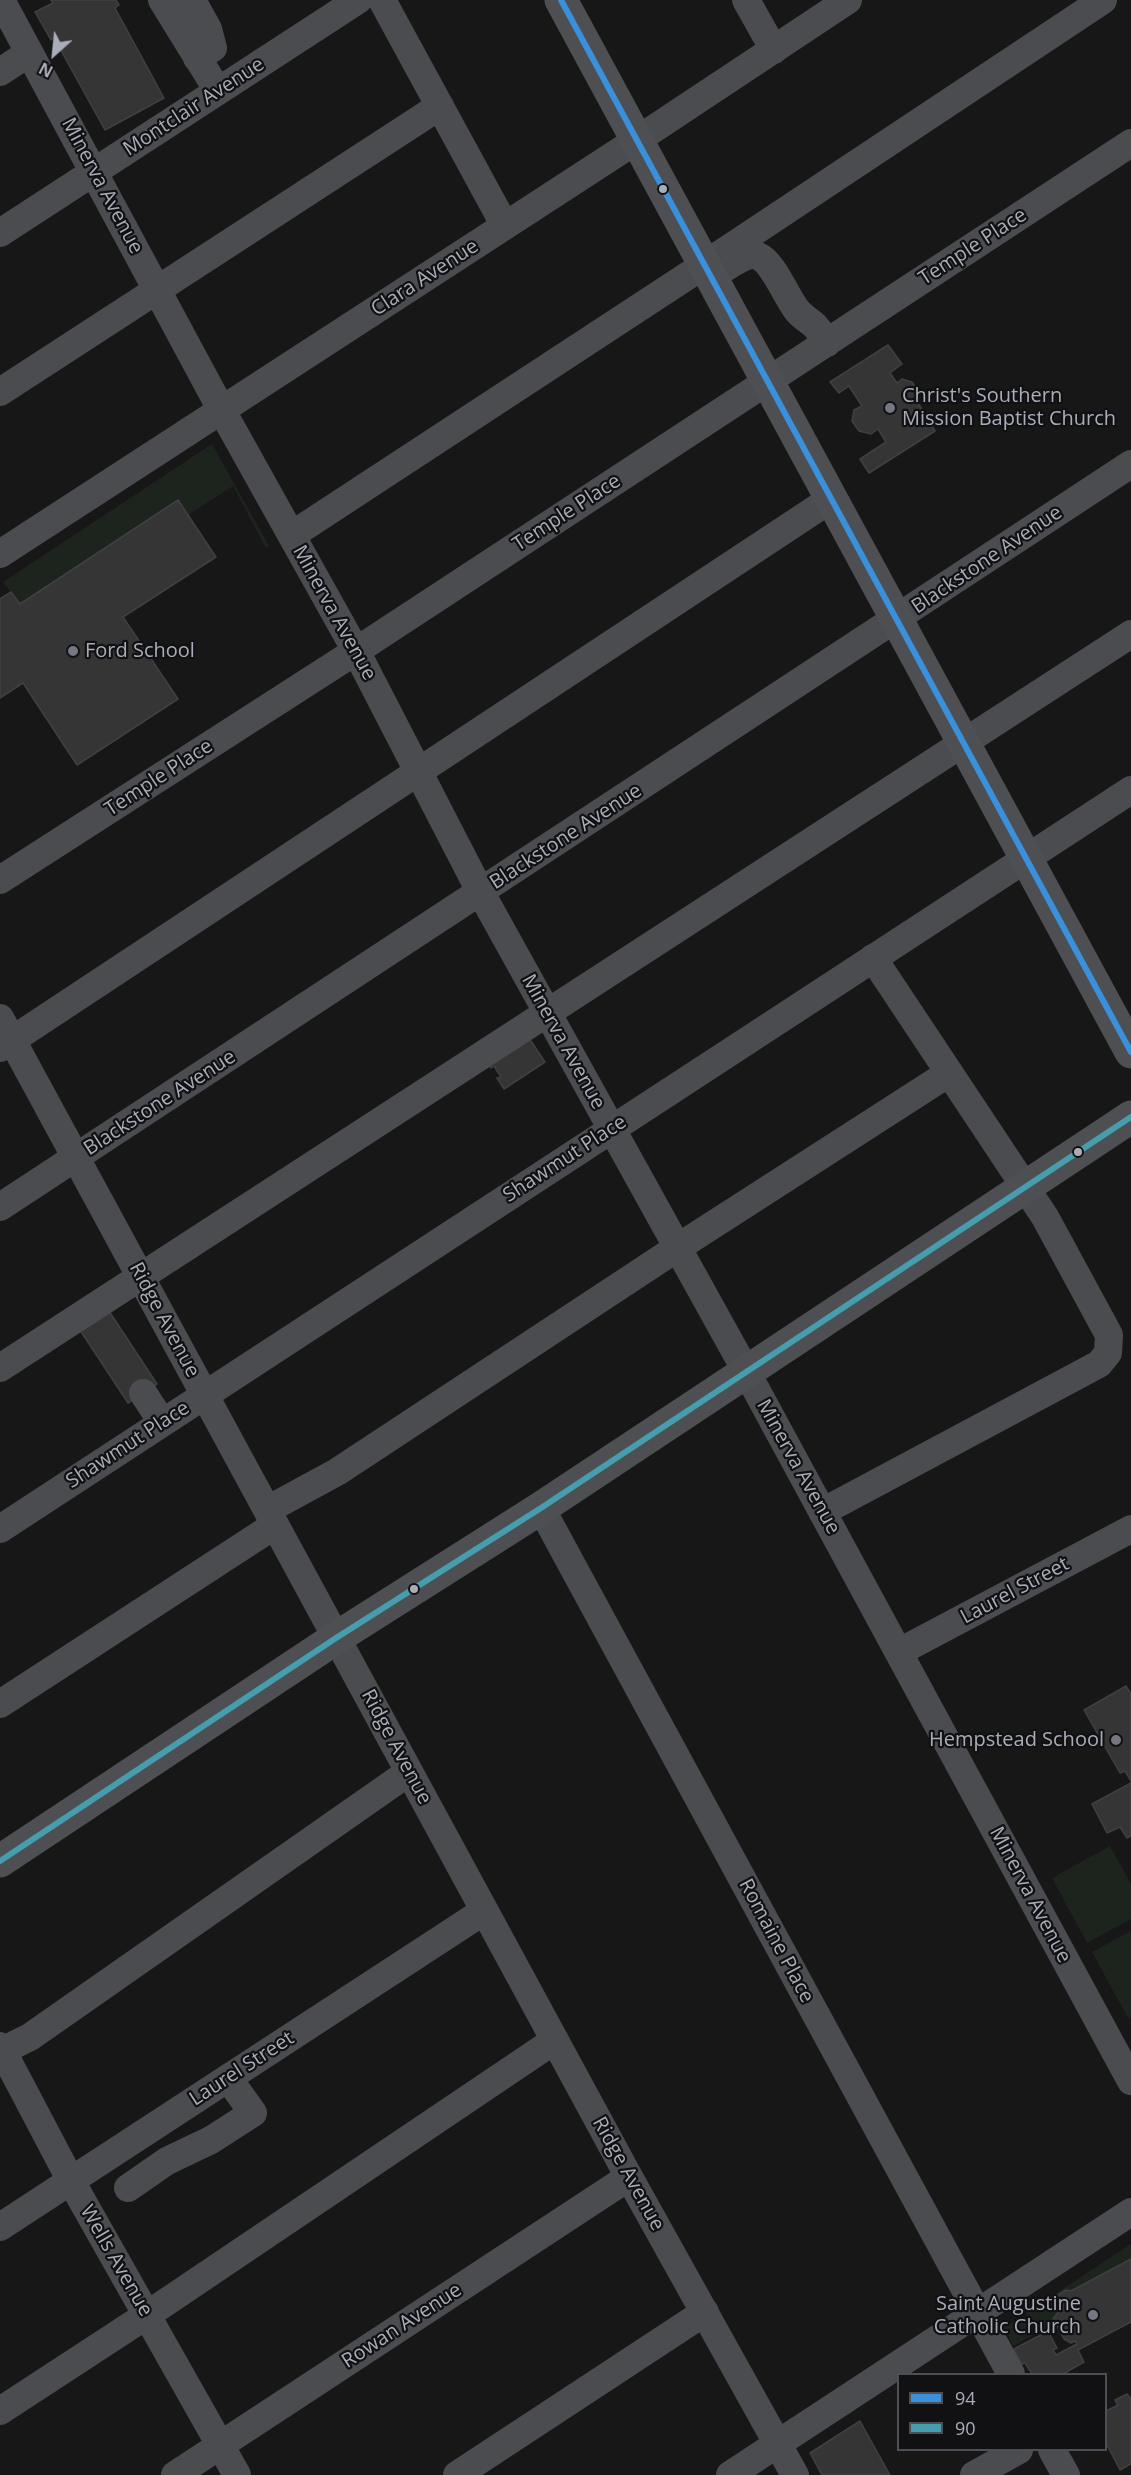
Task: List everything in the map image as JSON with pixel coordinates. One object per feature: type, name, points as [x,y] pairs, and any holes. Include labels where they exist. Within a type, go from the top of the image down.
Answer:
[{"type":"main road","points":[[561,0],[1131,1052]]},
{"type":"main road","points":[[0,1861],[336,1638],[541,1508],[1131,1117]]},
{"type":"street","name":"Minerva Avenue","points":[[1,0],[356,651],[481,893],[746,1371],[1131,2081]]},
{"type":"street","points":[[162,0],[218,91]]},
{"type":"street","points":[[192,0],[208,29],[213,48],[197,58]]},
{"type":"street","name":"Montclair Avenue","points":[[0,233],[358,0]]},
{"type":"street","points":[[382,0],[505,226]]},
{"type":"street","points":[[746,0],[774,50]]},
{"type":"street","name":"Clara Avenue","points":[[0,554],[637,140],[848,0]]},
{"type":"street","points":[[292,535],[708,271],[1103,0]]},
{"type":"street","points":[[0,72],[29,53]]},
{"type":"street","points":[[0,392],[440,106]]},
{"type":"street","name":"Temple Place","points":[[0,879],[356,651],[1131,143]]},
{"type":"street","points":[[708,271],[758,256],[768,264],[795,309],[814,325],[827,343]]},
{"type":"street","name":"Blackstone Avenue","points":[[0,1207],[897,620],[1131,464]]},
{"type":"street","points":[[4,1035],[418,771],[831,499]]},
{"type":"street","points":[[0,1368],[1131,634]]},
{"type":"street","name":"Shawmut Place","points":[[0,1529],[1131,790]]},
{"type":"street","points":[[822,1512],[1099,1364],[1108,1353],[1109,1335],[1045,1217],[873,958]]},
{"type":"street","name":"Ridge Avenue","points":[[4,1035],[76,1157],[629,2177],[795,2475]]},
{"type":"street","points":[[0,1704],[337,1472],[677,1248],[949,1073]]},
{"type":"street","points":[[143,1393],[162,1422]]},
{"type":"street","name":"Romaine Place","points":[[541,1508],[1010,2373]]},
{"type":"street","name":"Laurel Street","points":[[898,1652],[1131,1529]]},
{"type":"street","points":[[1,2049],[30,2037],[409,1772]]},
{"type":"street","name":"Laurel Street","points":[[0,2227],[484,1911]]},
{"type":"street","points":[[0,2411],[147,2315],[555,2040]]},
{"type":"street","name":"Wells Avenue","points":[[1,2049],[70,2181],[237,2475]]},
{"type":"street","points":[[128,2188],[167,2161],[211,2140],[253,2113],[228,2078]]},
{"type":"street","name":"Rowan Avenue","points":[[175,2475],[629,2177]]},
{"type":"street","points":[[730,2475],[1131,2212]]},
{"type":"street","points":[[457,2475],[705,2313]]},
{"type":"street","points":[[974,2475],[1017,2451]]},
{"type":"street","points":[[1053,2451],[1066,2475]]},
{"type":"shaded area","points":[[212,444],[269,546],[266,548],[233,486],[188,515],[20,604],[3,582]]},
{"type":"shaded area","points":[[1110,1846],[1131,1884],[1131,1919],[1087,1943],[1052,1878]]},
{"type":"shaded area","points":[[1131,1931],[1131,2016],[1128,2018],[1092,1952]]},
{"type":"shaded area","points":[[1131,2244],[1131,2259],[1071,2291],[1066,2290],[1058,2295],[1054,2302],[1060,2310],[1053,2319],[1055,2323],[1037,2333],[1026,2313]]},
{"type":"shaded area","points":[[1023,2315],[1032,2336],[1013,2346],[1004,2327]]},
{"type":"building","points":[[51,0],[116,0],[119,5],[115,8],[164,98],[105,130],[54,38],[51,40],[35,12],[53,3]]},
{"type":"building","name":"Christ's Southern Mission Baptist Church","points":[[888,345],[902,364],[890,373],[897,383],[902,379],[912,382],[919,392],[918,403],[935,431],[869,473],[860,459],[886,442],[878,429],[871,434],[859,431],[852,421],[854,410],[862,406],[849,386],[839,393],[830,382]]},
{"type":"building","name":"Ford School","points":[[178,500],[216,557],[123,617],[178,699],[77,765],[23,683],[0,698],[0,599],[11,592],[20,604]]},
{"type":"building","points":[[525,1032],[545,1062],[504,1089],[497,1078],[501,1077],[494,1066],[491,1068],[484,1059]]},
{"type":"building","points":[[107,1308],[157,1384],[128,1403],[78,1327]]},
{"type":"building","name":"Hempstead School","points":[[1126,1686],[1131,1694],[1131,1781],[1125,1771],[1120,1773],[1084,1710]]},
{"type":"building","name":"Hempstead School","points":[[1131,1783],[1131,1836],[1127,1838],[1120,1827],[1107,1833],[1092,1804]]},
{"type":"building","name":"Saint Augustine Catholic Church","points":[[1131,2259],[1131,2322],[1078,2350],[1084,2362],[1065,2373],[1031,2373],[1025,2363],[1022,2364],[1014,2349],[1048,2331],[1057,2348],[1053,2350],[1056,2355],[1077,2344],[1075,2341],[1071,2343],[1064,2339],[1053,2319],[1060,2310],[1054,2302],[1058,2295],[1066,2290],[1071,2291]]},
{"type":"building","points":[[1127,2394],[1131,2399],[1131,2464],[1120,2470],[1107,2445],[1107,2410],[1118,2405],[1115,2400]]},
{"type":"building","points":[[860,2421],[890,2475],[822,2475],[810,2453]]},
{"type":"transit line","name":"94","points":[[561,0],[1131,1052]]},
{"type":"transit line","name":"90","points":[[0,1861],[336,1638],[541,1508],[1131,1117]]},
{"type":"place","name":"Christ's Southern Mission Baptist Church","points":[[890,408]]},
{"type":"place","name":"Ford School","points":[[73,651]]},
{"type":"place","name":"Hempstead School","points":[[1116,1740]]},
{"type":"place","name":"Saint Augustine Catholic Church","points":[[1093,2315]]}]
